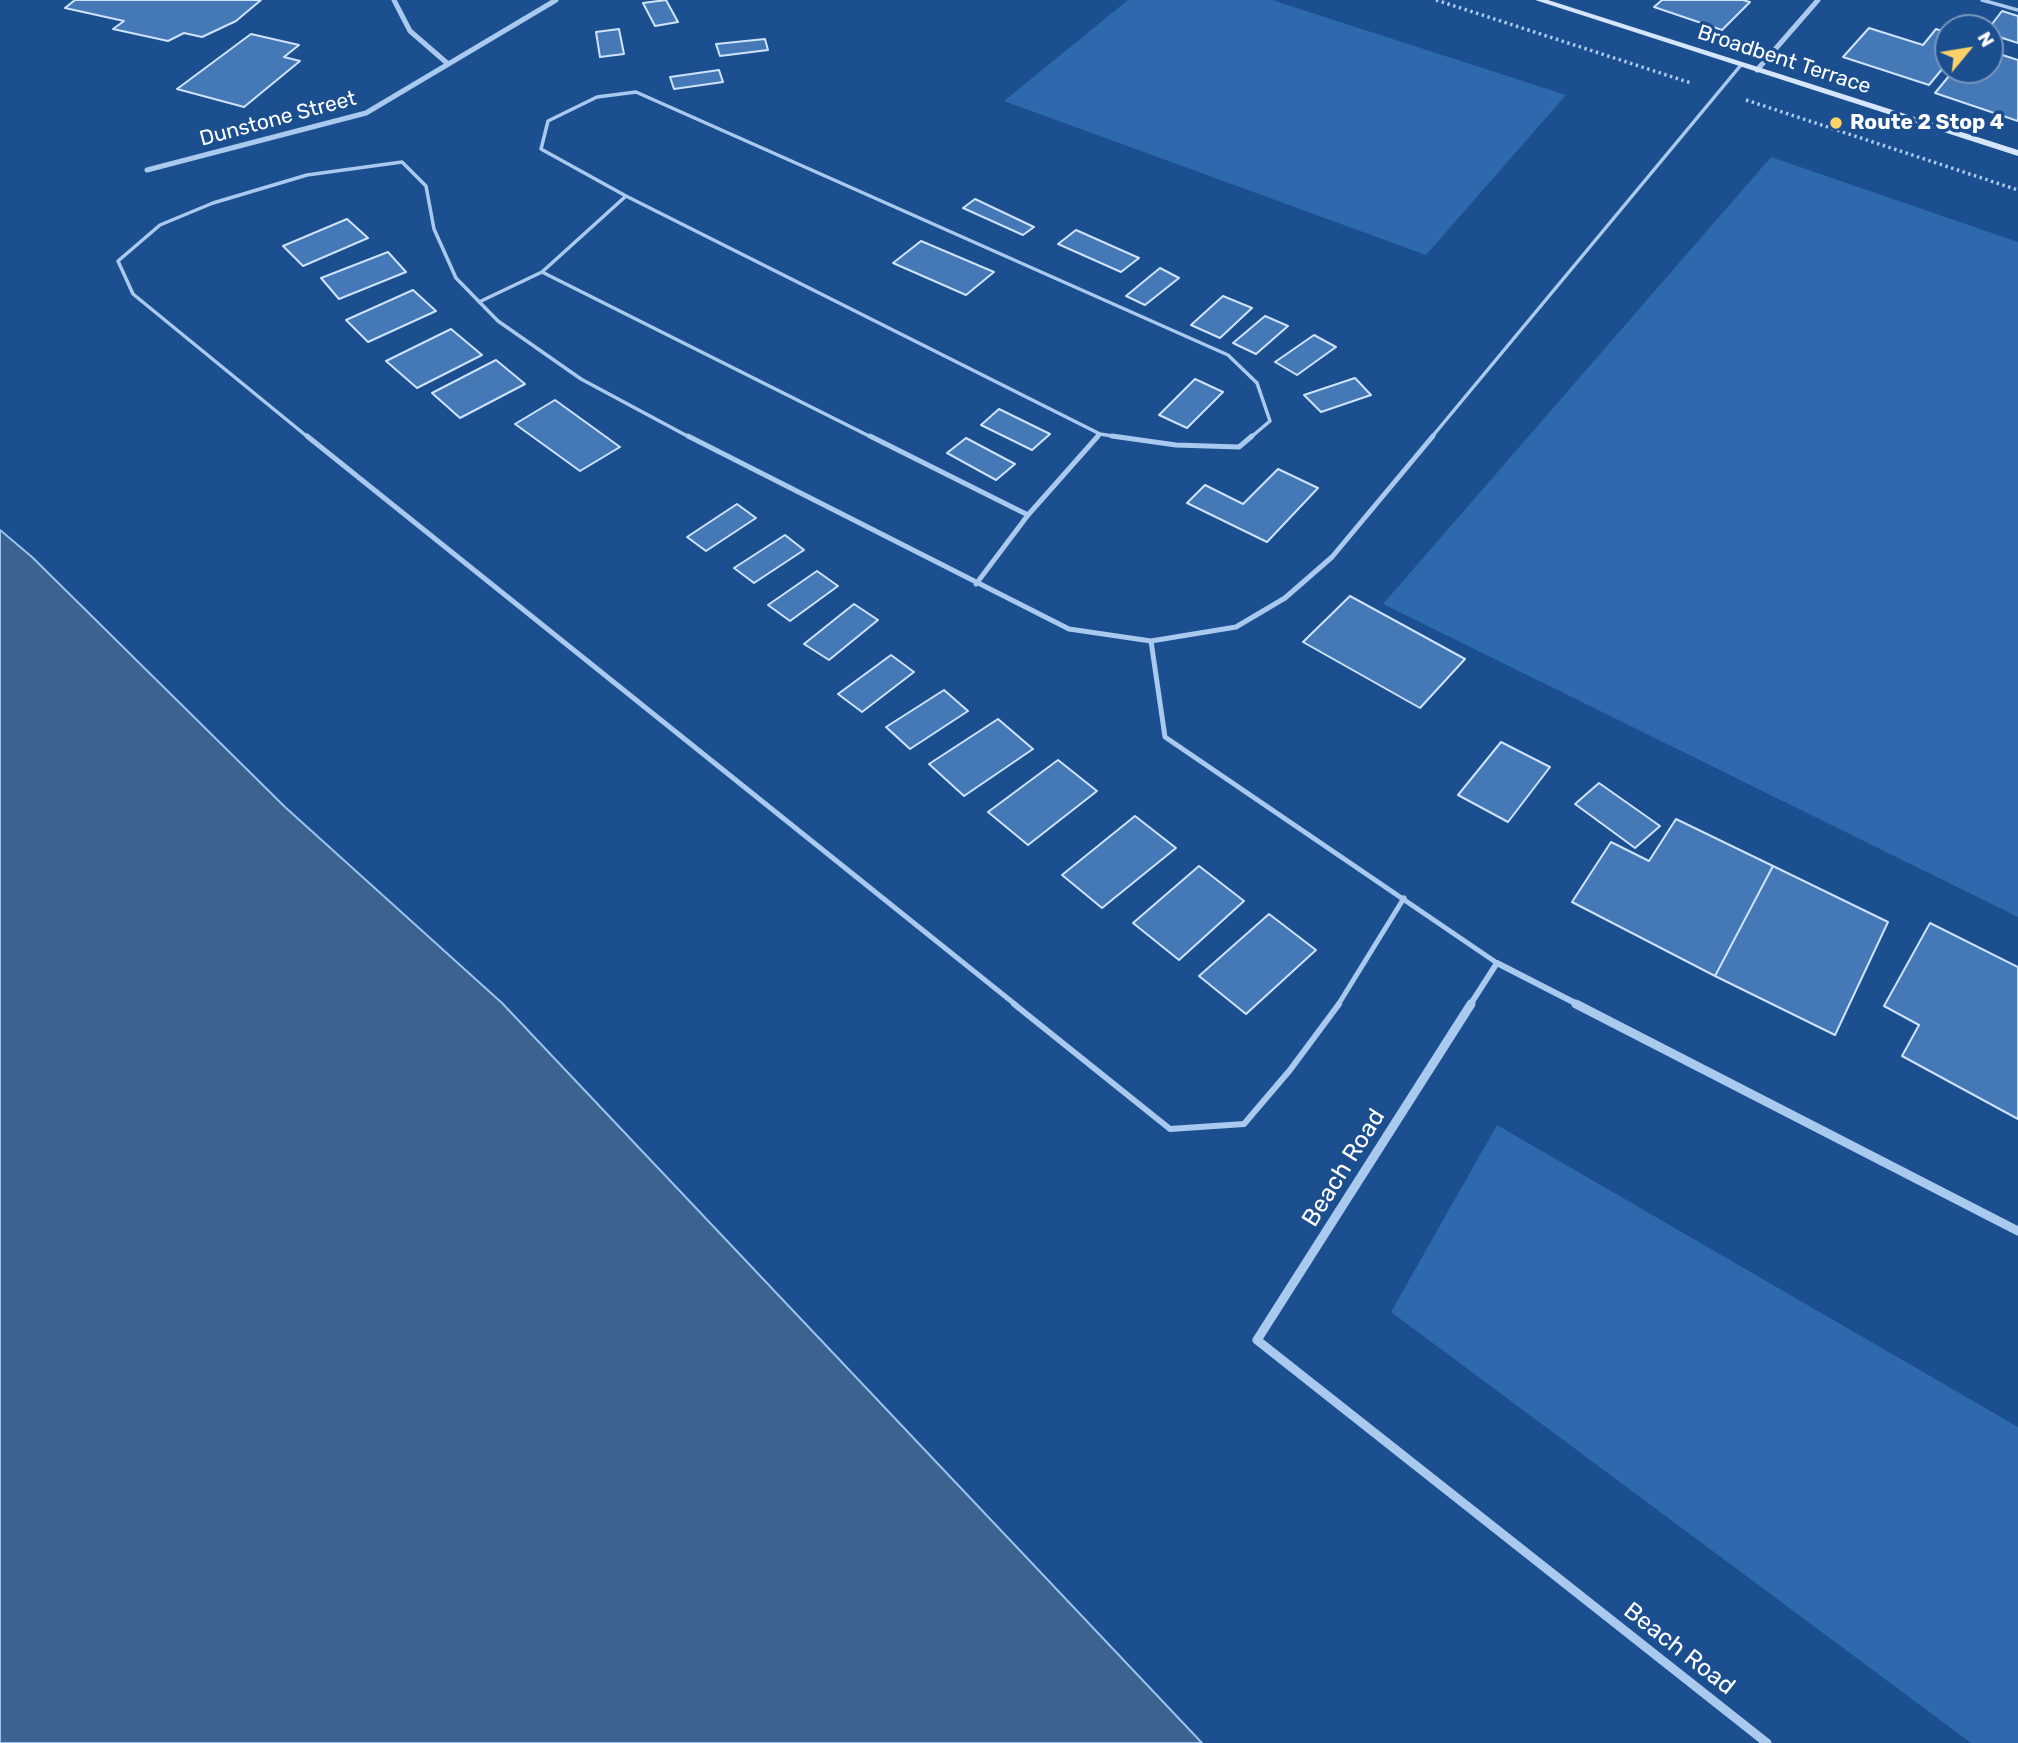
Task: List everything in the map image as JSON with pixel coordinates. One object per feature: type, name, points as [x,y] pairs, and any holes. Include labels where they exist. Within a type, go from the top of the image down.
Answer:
[{"type":"main road","name":"Broadbent Terrace","points":[[1539,0],[2018,153]]},
{"type":"street","points":[[394,0],[410,31],[447,63]]},
{"type":"street","name":"Dunstone Street","points":[[147,170],[366,113],[556,0]]},
{"type":"street","points":[[1757,70],[1818,0]]},
{"type":"street","points":[[1497,963],[2018,1231]]},
{"type":"street","name":"Beach Road","points":[[1497,963],[1257,1340],[1767,1743]]},
{"type":"lane","points":[[1982,0],[2018,10]]},
{"type":"lane","points":[[1404,898],[1367,964],[1290,1074],[1244,1124],[1170,1129],[181,335],[133,294],[118,261],[160,225],[213,203],[307,176],[402,162],[426,186],[434,229],[456,278],[498,321],[581,379],[976,584],[1069,628],[1151,641],[1236,627],[1286,598],[1332,557],[1741,65]]},
{"type":"lane","points":[[636,92],[1228,355],[1257,383],[1270,421],[1239,447],[1176,445],[1100,434],[626,196],[541,149],[548,121],[597,97],[636,92]]},
{"type":"lane","points":[[479,302],[542,272],[626,196]]},
{"type":"lane","points":[[542,272],[1028,515]]},
{"type":"lane","points":[[976,584],[1028,515],[1100,434]]},
{"type":"lane","points":[[1151,641],[1165,737],[1497,963]]},
{"type":"shaded area","points":[[1128,0],[1272,0],[1566,95],[1426,255],[1004,101]]},
{"type":"shaded area","points":[[1771,157],[2018,242],[2018,917],[1383,604]]},
{"type":"shaded area","points":[[0,530],[32,557],[285,807],[502,1003],[1202,1743],[0,1743]]},
{"type":"shaded area","points":[[1497,1125],[2018,1427],[2018,1743],[1971,1743],[1391,1312]]},
{"type":"building","points":[[75,0],[261,0],[236,21],[202,37],[184,33],[168,41],[113,29],[124,21],[65,8]]},
{"type":"building","points":[[666,0],[678,22],[655,26],[643,3]]},
{"type":"building","points":[[1662,0],[1750,2],[1722,30],[1654,7]]},
{"type":"building","points":[[2002,11],[2018,16],[2018,43],[2004,38],[2004,14],[2000,14]]},
{"type":"building","points":[[1869,28],[1923,45],[1934,31],[1934,79],[1929,85],[1843,57]]},
{"type":"building","points":[[619,29],[624,54],[600,57],[596,32]]},
{"type":"building","points":[[251,34],[299,45],[284,57],[300,61],[244,107],[177,89]]},
{"type":"building","points":[[765,39],[768,50],[720,56],[716,44]]},
{"type":"building","points":[[2004,56],[2018,60],[2018,121],[1935,93],[1942,84],[2004,84]]},
{"type":"building","points":[[719,70],[723,82],[674,89],[670,77]]},
{"type":"building","points":[[975,199],[1034,227],[1023,235],[963,208]]},
{"type":"building","points":[[347,219],[368,238],[303,266],[283,246]]},
{"type":"building","points":[[1076,230],[1139,258],[1121,272],[1058,244]]},
{"type":"building","points":[[921,241],[994,272],[966,295],[893,263]]},
{"type":"building","points":[[388,252],[406,272],[339,299],[321,278]]},
{"type":"building","points":[[1160,268],[1179,278],[1145,305],[1126,296]]},
{"type":"building","points":[[413,290],[436,311],[368,342],[346,320]]},
{"type":"building","points":[[1223,296],[1252,308],[1220,338],[1191,325]]},
{"type":"building","points":[[1265,316],[1288,326],[1256,354],[1233,343]]},
{"type":"building","points":[[451,329],[482,355],[417,388],[386,361]]},
{"type":"building","points":[[1314,335],[1336,347],[1297,375],[1275,362]]},
{"type":"building","points":[[496,360],[525,384],[460,418],[432,393]]},
{"type":"building","points":[[1355,378],[1371,395],[1321,412],[1304,395]]},
{"type":"building","points":[[1195,379],[1223,392],[1187,428],[1159,415]]},
{"type":"building","points":[[555,400],[620,447],[580,471],[515,424]]},
{"type":"building","points":[[999,409],[1050,434],[1032,450],[981,425]]},
{"type":"building","points":[[966,438],[1015,464],[996,480],[947,453]]},
{"type":"building","points":[[1278,469],[1318,488],[1267,542],[1187,503],[1205,485],[1243,504]]},
{"type":"building","points":[[737,504],[756,518],[706,551],[687,537]]},
{"type":"building","points":[[785,535],[804,550],[754,583],[734,568]]},
{"type":"building","points":[[817,571],[838,586],[790,621],[768,605]]},
{"type":"building","points":[[1350,596],[1465,659],[1420,708],[1303,642]]},
{"type":"building","points":[[854,604],[878,620],[829,660],[804,644]]},
{"type":"building","points":[[891,655],[914,672],[862,712],[838,694]]},
{"type":"building","points":[[944,690],[968,711],[910,749],[886,727]]},
{"type":"building","points":[[998,719],[1033,749],[964,796],[929,764]]},
{"type":"building","points":[[1501,742],[1550,767],[1508,822],[1458,795]]},
{"type":"building","points":[[1058,760],[1097,791],[1028,845],[988,812]]},
{"type":"building","points":[[1599,783],[1660,826],[1635,848],[1575,804]]},
{"type":"building","points":[[1135,816],[1176,848],[1102,908],[1062,875]]},
{"type":"building","points":[[1676,819],[1773,866],[1715,976],[1572,902],[1611,842],[1649,861]]},
{"type":"building","points":[[1199,866],[1244,901],[1179,960],[1133,923]]},
{"type":"building","points":[[1773,866],[1888,922],[1835,1035],[1715,976]]},
{"type":"building","points":[[1269,914],[1316,950],[1246,1014],[1199,976]]},
{"type":"building","points":[[1930,923],[2018,967],[2018,1119],[1902,1056],[1919,1025],[1884,1006]]},
{"type":"place","name":"Route 2 Stop 4","points":[[1836,123]]}]
